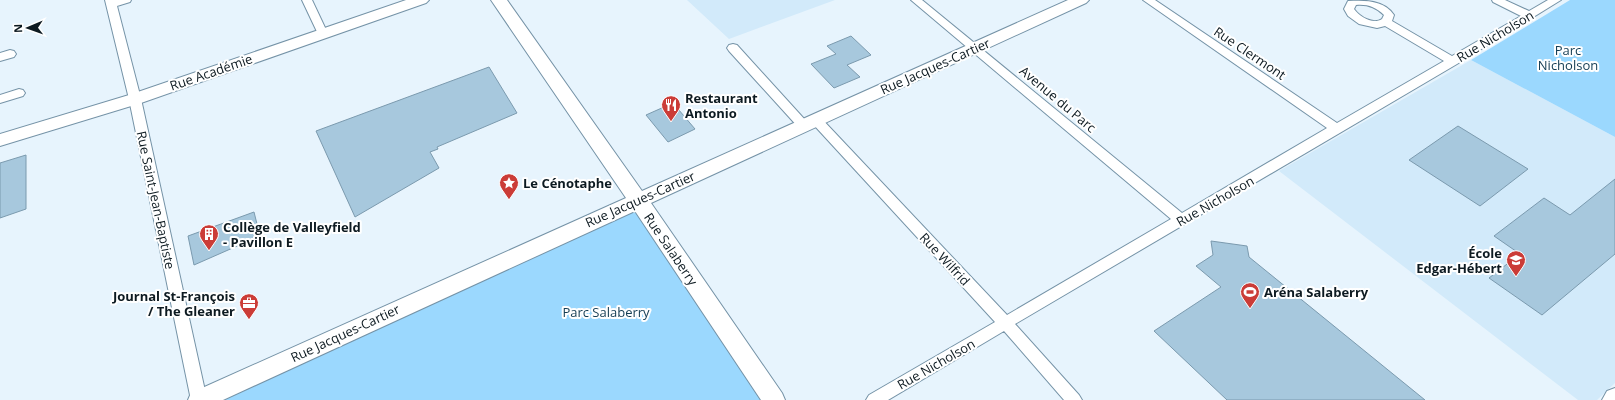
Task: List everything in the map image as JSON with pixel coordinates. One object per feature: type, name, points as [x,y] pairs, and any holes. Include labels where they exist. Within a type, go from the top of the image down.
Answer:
[{"type":"street","points":[[111,2],[126,0]]},
{"type":"street","points":[[307,0],[322,34]]},
{"type":"street","name":"Rue Académie","points":[[0,140],[135,99],[421,0]]},
{"type":"street","name":"Rue Salaberry","points":[[499,0],[638,200],[774,400]]},
{"type":"street","name":"Avenue du Parc","points":[[916,0],[1181,220]]},
{"type":"street","name":"Rue Jacques-Cartier","points":[[199,400],[1081,0]]},
{"type":"street","name":"Rue Clermont","points":[[1148,0],[1337,129]]},
{"type":"street","points":[[1497,0],[1528,15]]},
{"type":"street","name":"Rue Nicholson","points":[[874,400],[1453,61],[1528,15],[1556,0]]},
{"type":"street","name":"Rue Saint-Jean-Baptiste","points":[[111,2],[135,99],[199,400]]},
{"type":"street","points":[[1386,22],[1453,61]]},
{"type":"street","name":"Rue Wilfrid","points":[[733,48],[809,123],[1006,324],[1074,400]]},
{"type":"street","points":[[0,99],[18,93]]},
{"type":"shaded area","points":[[687,0],[835,0],[729,39]]},
{"type":"shaded area","name":"École Edgar-Hébert","points":[[1471,60],[1615,137],[1615,383],[1597,400],[1578,400],[1279,171]]},
{"type":"green space","name":"Parc Nicholson","points":[[1570,0],[1615,0],[1615,137],[1471,60]]},
{"type":"green space","name":"Parc Salaberry","points":[[638,200],[774,400],[199,400]]},
{"type":"building","points":[[851,36],[871,55],[847,65],[860,77],[834,88],[811,64],[836,54],[827,46]]},
{"type":"building","points":[[489,67],[517,113],[437,147],[438,149],[430,152],[439,168],[355,217],[316,131]]},
{"type":"building","name":"Restaurant Antonio","points":[[673,103],[695,129],[668,142],[646,115]]},
{"type":"building","points":[[1458,126],[1528,169],[1480,206],[1409,160]]},
{"type":"building","points":[[26,155],[26,209],[0,218],[0,163]]},
{"type":"building","name":"École Edgar-Hébert","points":[[1615,179],[1615,254],[1542,315],[1489,278],[1520,254],[1494,236],[1544,198],[1570,215]]},
{"type":"building","name":"Collège de Valleyfield - Pavillon E","points":[[254,212],[260,236],[194,265],[188,236]]},
{"type":"building","name":"Aréna Salaberry","points":[[1211,241],[1247,246],[1249,257],[1425,400],[1227,400],[1154,331],[1221,287],[1196,266],[1213,255]]},
{"type":"place","name":"Restaurant Antonio","points":[[671,122]]},
{"type":"place","name":"Le Cénotaphe","points":[[509,200]]},
{"type":"place","name":"Collège de Valleyfield - Pavillon E","points":[[209,251]]},
{"type":"place","name":"École Edgar-Hébert","points":[[1516,277]]},
{"type":"place","name":"Aréna Salaberry","points":[[1250,309]]},
{"type":"place","name":"Journal St-François / The Gleaner","points":[[249,320]]}]
